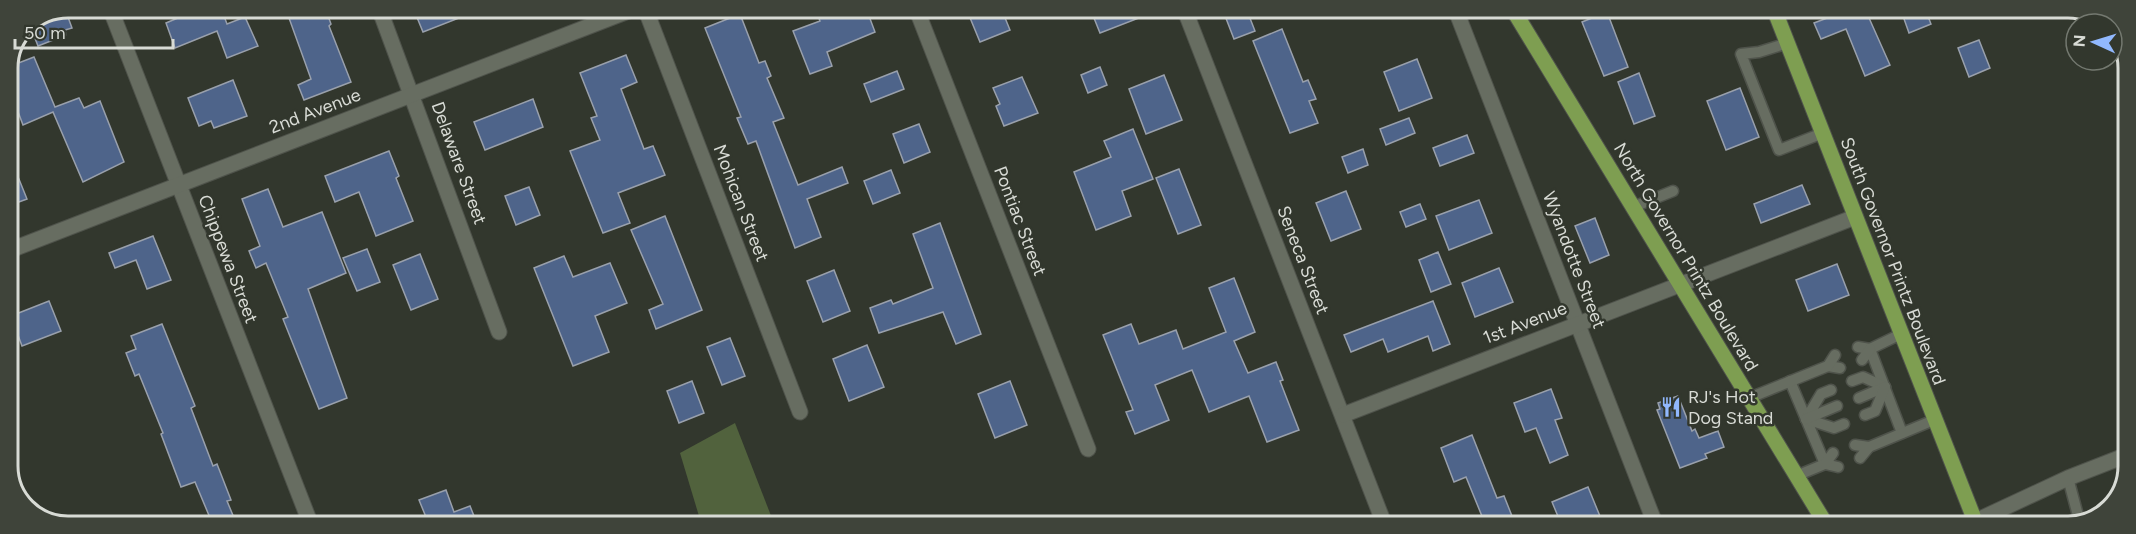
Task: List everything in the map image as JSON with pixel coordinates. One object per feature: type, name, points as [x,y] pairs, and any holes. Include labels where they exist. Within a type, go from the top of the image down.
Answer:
[{"type":"main road","name":"North Governor Printz Boulevard","points":[[1518,18],[1821,516]]},
{"type":"main road","name":"South Governor Printz Boulevard","points":[[1778,18],[1970,516]]},
{"type":"street","name":"Chippewa Street","points":[[114,18],[307,516]]},
{"type":"street","name":"Delaware Street","points":[[383,18],[413,94],[499,332]]},
{"type":"street","name":"2nd Avenue","points":[[18,247],[610,18]]},
{"type":"street","name":"Mohican Street","points":[[649,18],[800,412]]},
{"type":"street","name":"Pontiac Street","points":[[920,18],[1088,449]]},
{"type":"street","name":"Seneca Street","points":[[1188,18],[1381,516]]},
{"type":"street","name":"Wyandotte Street","points":[[1459,18],[1652,516]]},
{"type":"street","name":"1st Avenue","points":[[1343,415],[1855,217]]},
{"type":"street","points":[[1991,516],[2068,478],[2118,459]]},
{"type":"lane","points":[[1788,43],[1759,52],[1741,54],[1779,150],[1823,133]]},
{"type":"lane","points":[[1633,207],[1673,191]]},
{"type":"lane","points":[[1862,360],[1870,349],[1901,334]]},
{"type":"lane","points":[[1858,347],[1870,349]]},
{"type":"lane","points":[[1870,349],[1902,433]]},
{"type":"lane","points":[[1828,366],[1835,354]]},
{"type":"lane","points":[[1749,398],[1828,366],[1840,368]]},
{"type":"lane","points":[[1852,381],[1863,377],[1885,387]]},
{"type":"lane","points":[[1790,381],[1825,464]]},
{"type":"lane","points":[[1859,398],[1885,387]]},
{"type":"lane","points":[[1865,415],[1875,411],[1885,387]]},
{"type":"lane","points":[[1806,419],[1821,394],[1831,390]]},
{"type":"lane","points":[[1806,419],[1837,406]]},
{"type":"lane","points":[[1806,419],[1834,428],[1844,424]]},
{"type":"lane","points":[[1860,458],[1869,447],[1934,420]]},
{"type":"lane","points":[[1855,445],[1869,447]]},
{"type":"lane","points":[[1796,476],[1825,464],[1833,453]]},
{"type":"lane","points":[[1825,464],[1838,467]]},
{"type":"lane","points":[[2068,478],[2078,515]]},
{"type":"green space","points":[[735,423],[771,516],[699,516],[680,453]]},
{"type":"building","points":[[68,18],[72,28],[65,30],[66,35],[38,46],[33,33],[40,26],[58,19]]},
{"type":"building","points":[[178,18],[225,18],[227,24],[245,18],[258,46],[227,58],[217,31],[175,48],[166,23]]},
{"type":"building","points":[[289,18],[329,18],[331,24],[329,26],[351,82],[304,100],[298,85],[311,79]]},
{"type":"building","points":[[417,18],[459,18],[423,32]]},
{"type":"building","points":[[730,18],[742,18],[759,63],[765,61],[771,76],[767,78],[784,118],[773,122],[798,185],[842,167],[848,183],[807,199],[821,237],[795,248],[756,141],[748,144],[737,118],[741,117],[705,28]]},
{"type":"building","points":[[819,18],[870,18],[875,32],[827,52],[832,66],[810,74],[793,31],[820,21]]},
{"type":"building","points":[[970,18],[1005,18],[1010,30],[980,42]]},
{"type":"building","points":[[1094,18],[1139,18],[1100,33]]},
{"type":"building","points":[[1226,18],[1250,18],[1255,31],[1234,39]]},
{"type":"building","points":[[1592,18],[1609,18],[1628,67],[1604,76],[1582,22]]},
{"type":"building","points":[[1827,18],[1869,18],[1890,65],[1865,76],[1846,29],[1821,39],[1814,23]]},
{"type":"building","points":[[1904,18],[1929,18],[1931,24],[1909,33]]},
{"type":"building","points":[[1282,29],[1303,82],[1308,80],[1316,99],[1309,101],[1318,123],[1290,133],[1253,41]]},
{"type":"building","points":[[1979,40],[1990,68],[1969,77],[1958,48]]},
{"type":"building","points":[[626,55],[637,82],[621,89],[644,149],[653,146],[665,175],[618,193],[630,223],[603,233],[570,151],[600,140],[591,118],[597,116],[580,73]]},
{"type":"building","points":[[34,57],[55,107],[79,98],[84,108],[100,101],[124,162],[83,182],[53,112],[23,125],[18,112],[19,63]]},
{"type":"building","points":[[1417,59],[1432,98],[1399,111],[1384,72]]},
{"type":"building","points":[[1100,67],[1107,85],[1088,93],[1081,75]]},
{"type":"building","points":[[897,71],[904,89],[871,102],[864,84]]},
{"type":"building","points":[[1639,73],[1655,116],[1634,124],[1618,82]]},
{"type":"building","points":[[1164,75],[1182,120],[1146,134],[1129,89]]},
{"type":"building","points":[[1022,77],[1038,113],[1004,126],[996,106],[1000,104],[993,88]]},
{"type":"building","points":[[233,80],[247,116],[214,128],[211,121],[199,126],[188,98]]},
{"type":"building","points":[[1740,88],[1759,137],[1726,150],[1707,101]]},
{"type":"building","points":[[533,99],[543,127],[485,150],[474,122]]},
{"type":"building","points":[[1409,118],[1415,133],[1386,145],[1380,129]]},
{"type":"building","points":[[919,124],[930,152],[904,163],[893,134]]},
{"type":"building","points":[[1133,129],[1153,179],[1122,191],[1131,216],[1096,230],[1074,172],[1111,157],[1104,141]]},
{"type":"building","points":[[1467,135],[1474,153],[1440,166],[1433,148]]},
{"type":"building","points":[[1363,149],[1368,165],[1348,173],[1342,157]]},
{"type":"building","points":[[389,151],[399,176],[396,178],[413,221],[376,236],[359,192],[335,202],[325,176]]},
{"type":"building","points":[[1179,169],[1201,225],[1178,234],[1156,178]]},
{"type":"building","points":[[891,170],[900,193],[873,204],[864,181]]},
{"type":"building","points":[[18,177],[27,199],[18,202]]},
{"type":"building","points":[[1802,185],[1810,204],[1761,223],[1754,204]]},
{"type":"building","points":[[529,187],[540,215],[516,225],[505,196]]},
{"type":"building","points":[[268,189],[283,227],[322,212],[346,273],[308,289],[347,398],[319,409],[283,319],[288,317],[266,263],[256,268],[249,251],[260,246],[242,199]]},
{"type":"building","points":[[1346,191],[1361,229],[1331,241],[1316,203]]},
{"type":"building","points":[[1479,200],[1492,233],[1449,250],[1436,216]]},
{"type":"building","points":[[1420,204],[1426,219],[1406,227],[1400,212]]},
{"type":"building","points":[[665,216],[702,310],[656,329],[649,310],[663,304],[631,230]]},
{"type":"building","points":[[1595,218],[1609,255],[1590,263],[1575,226]]},
{"type":"building","points":[[940,223],[981,334],[956,344],[943,312],[879,333],[870,308],[891,300],[893,304],[933,288],[913,234]]},
{"type":"building","points":[[153,236],[171,280],[147,289],[136,260],[115,268],[109,253]]},
{"type":"building","points":[[367,249],[380,282],[357,291],[343,258]]},
{"type":"building","points":[[1438,252],[1451,284],[1431,292],[1419,260]]},
{"type":"building","points":[[420,254],[438,299],[411,310],[393,265]]},
{"type":"building","points":[[564,256],[573,277],[610,263],[627,303],[595,316],[609,352],[573,366],[534,268]]},
{"type":"building","points":[[1837,264],[1849,295],[1808,311],[1796,280]]},
{"type":"building","points":[[1499,268],[1513,302],[1475,317],[1462,283]]},
{"type":"building","points":[[834,270],[850,311],[823,322],[807,281]]},
{"type":"building","points":[[1234,278],[1255,332],[1234,341],[1248,373],[1276,362],[1283,380],[1280,381],[1299,430],[1267,442],[1249,396],[1209,412],[1192,370],[1155,385],[1169,420],[1135,434],[1126,412],[1133,410],[1103,335],[1131,324],[1139,344],[1176,330],[1183,349],[1226,332],[1209,288]]},
{"type":"building","points":[[49,301],[61,331],[22,346],[18,335],[18,313]]},
{"type":"building","points":[[1433,301],[1450,344],[1433,351],[1428,336],[1388,352],[1383,339],[1351,352],[1344,335]]},
{"type":"building","points":[[162,324],[195,406],[191,408],[213,466],[217,464],[231,500],[227,501],[233,516],[209,516],[195,482],[181,487],[161,434],[163,433],[139,374],[135,376],[126,353],[136,349],[131,336]]},
{"type":"building","points":[[730,338],[745,376],[722,385],[707,347]]},
{"type":"building","points":[[867,345],[884,387],[849,401],[833,359]]},
{"type":"building","points":[[692,381],[704,413],[679,423],[667,391]]},
{"type":"building","points":[[1010,381],[1027,425],[995,438],[978,394]]},
{"type":"building","points":[[1551,389],[1562,418],[1555,420],[1568,455],[1550,463],[1536,428],[1525,432],[1514,403]]},
{"type":"building","points":[[1678,396],[1692,431],[1695,429],[1699,438],[1718,431],[1724,447],[1705,454],[1707,458],[1680,468],[1657,410],[1660,409],[1658,403]]},
{"type":"building","points":[[1472,435],[1497,498],[1504,496],[1512,516],[1482,516],[1466,477],[1454,482],[1441,448]]},
{"type":"building","points":[[1588,487],[1600,516],[1558,516],[1552,502]]},
{"type":"building","points":[[446,490],[454,512],[470,506],[474,516],[426,516],[419,500]]},
{"type":"place","name":"RJ's Hot Dog Stand","points":[[1671,407]]}]
